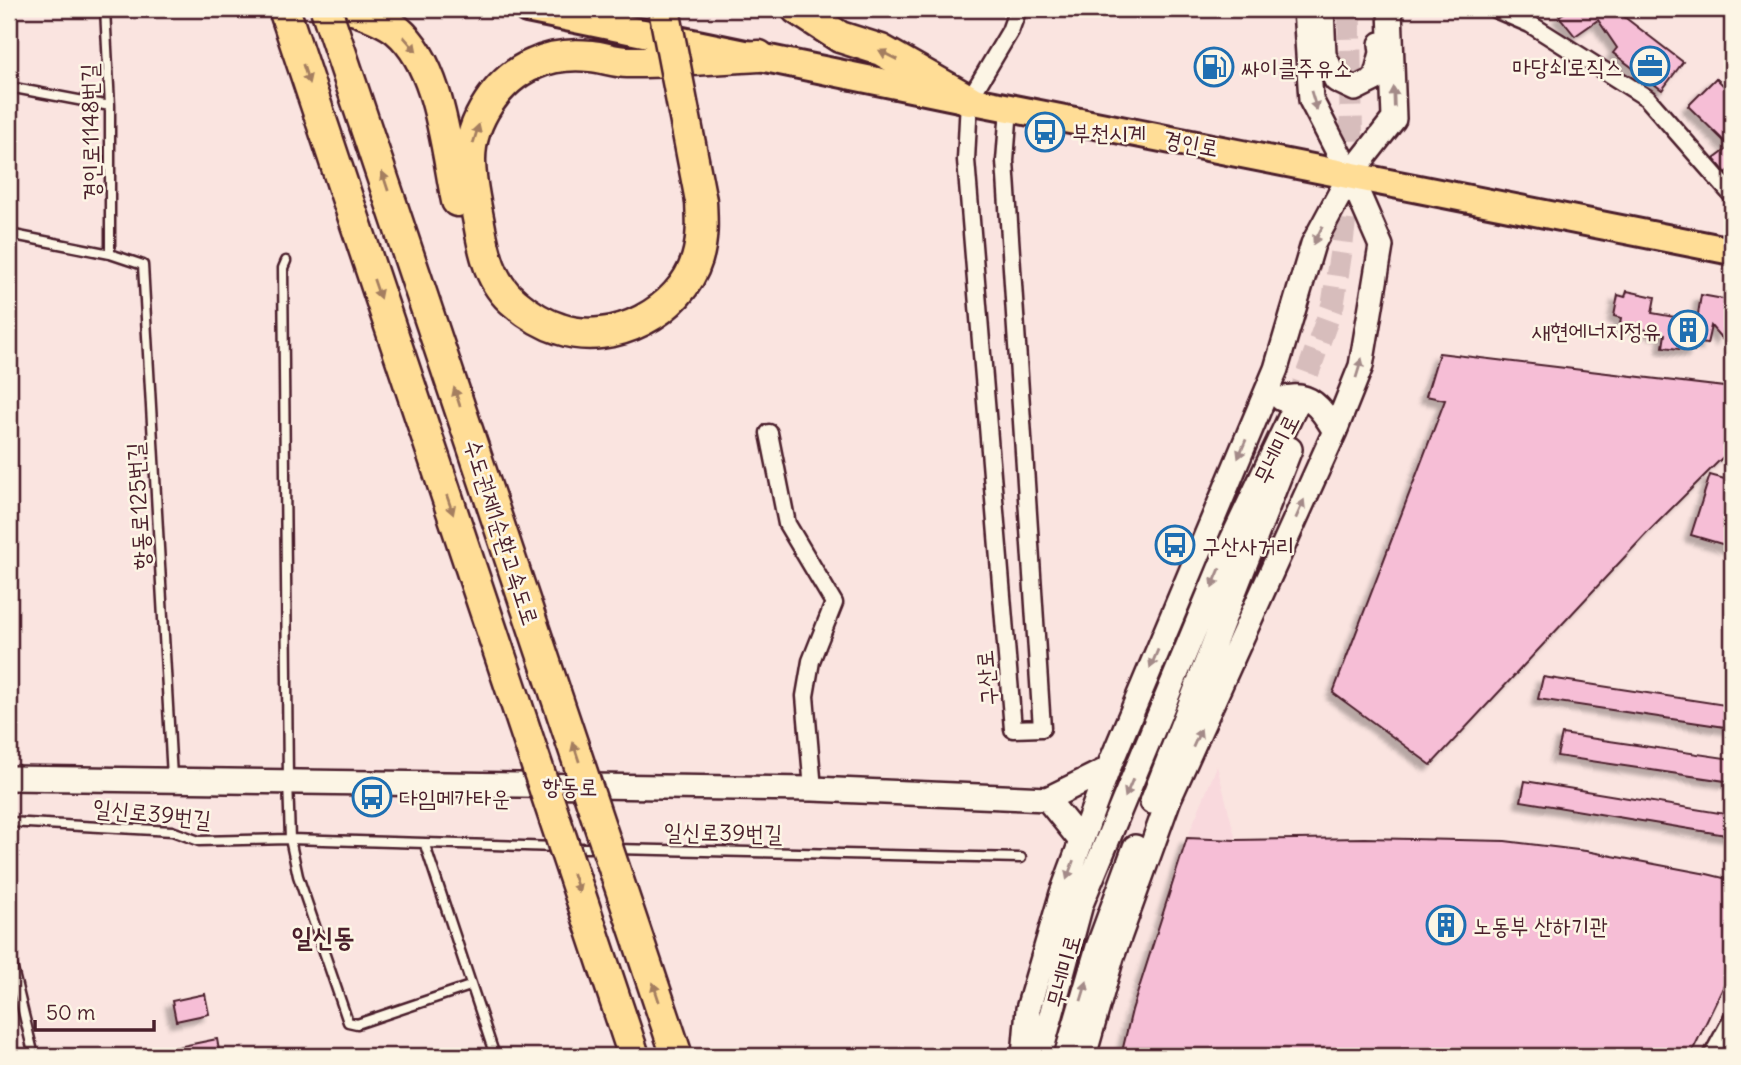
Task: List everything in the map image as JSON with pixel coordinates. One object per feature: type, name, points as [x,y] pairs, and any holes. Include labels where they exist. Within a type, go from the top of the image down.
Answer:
[{"type":"highway","name":"수도권제1순환고속도로","points":[[284,9],[634,1056]]},
{"type":"highway","name":"수도권제1순환고속도로","points":[[326,9],[677,1056]]},
{"type":"highway","points":[[353,9],[396,29],[416,50],[430,78],[470,261],[486,293],[504,315],[530,333],[559,345],[598,349],[635,341],[667,324],[692,298],[709,267],[718,234],[664,9]]},
{"type":"highway","points":[[679,9],[708,200],[696,261],[681,290],[658,313],[632,326],[598,333],[562,330],[536,318],[513,302],[497,282],[485,258],[472,186],[470,158],[475,132],[484,111],[499,89],[534,64],[559,56],[590,55],[625,62],[759,56]]},
{"type":"highway","points":[[797,9],[840,37],[881,50],[969,100]]},
{"type":"main road","name":"경인로","points":[[527,9],[969,100],[1732,251]]},
{"type":"main road","points":[[1084,1056],[1112,957],[1169,799],[1335,431],[1361,366],[1381,246],[1350,175],[1311,100],[1305,9]]},
{"type":"main road","points":[[1322,9],[1324,55],[1336,80],[1355,89],[1375,79],[1382,54],[1380,9]]},
{"type":"main road","points":[[1024,1056],[1028,1009],[1062,892],[1108,769],[1276,369],[1312,244],[1350,175],[1394,119],[1390,9]]},
{"type":"main road","points":[[1256,417],[1278,401],[1293,396],[1318,405],[1335,431]]},
{"type":"main road","name":"무네미로","points":[[1040,1056],[1081,904],[1230,544],[1296,405],[1292,444],[1098,947],[1066,1056]]},
{"type":"main road","name":"항동로","points":[[9,778],[813,789],[1047,799],[1108,769]]},
{"type":"main road","points":[[1047,799],[1081,841]]},
{"type":"street","points":[[969,100],[1010,31],[1018,9]]},
{"type":"street","points":[[1504,11],[1530,24],[1647,98],[1732,195]]},
{"type":"street","name":"구산로","points":[[969,100],[966,160],[1013,729],[1042,728],[1005,161],[1009,108]]},
{"type":"street","points":[[769,433],[787,524],[834,603],[811,661],[805,696],[813,789]]},
{"type":"street","points":[[1712,1056],[1732,1019]]},
{"type":"lane","name":"경인로1148번길","points":[[105,9],[110,106],[110,254]]},
{"type":"lane","points":[[9,87],[110,106]]},
{"type":"lane","points":[[9,234],[110,254]]},
{"type":"lane","name":"항동로125번길","points":[[110,254],[143,265],[172,779]]},
{"type":"lane","points":[[286,261],[283,282],[288,782],[290,839],[298,876],[348,1022],[357,1024],[470,986]]},
{"type":"lane","name":"일신로39번길","points":[[9,822],[172,831],[199,841],[290,839],[425,845],[1021,858]]},
{"type":"lane","points":[[425,845],[495,1056]]},
{"type":"lane","points":[[9,953],[34,1056]]},
{"type":"shaded area","points":[[1217,766],[1236,840],[1187,838]]},
{"type":"building","points":[[1571,9],[1614,9],[1683,62],[1662,90],[1613,53],[1617,48],[1598,20],[1575,36],[1559,16]]},
{"type":"building","points":[[1716,78],[1732,94],[1732,168],[1726,173],[1714,159],[1730,147],[1688,106]]},
{"type":"building","points":[[1627,291],[1655,297],[1652,313],[1697,321],[1701,295],[1729,300],[1722,339],[1711,326],[1707,344],[1695,342],[1694,351],[1663,347],[1665,334],[1620,324],[1621,318],[1614,316],[1618,295],[1625,297]]},
{"type":"building","points":[[1439,353],[1732,388],[1732,450],[1648,532],[1431,765],[1333,693],[1445,400],[1426,396]]},
{"type":"building","points":[[1710,475],[1732,481],[1732,547],[1691,535]]},
{"type":"building","points":[[1543,677],[1732,706],[1732,728],[1538,699]]},
{"type":"building","points":[[1562,734],[1732,759],[1732,782],[1557,756]]},
{"type":"building","points":[[1525,781],[1732,815],[1732,836],[1521,801]]},
{"type":"building","name":"노동부 산하기관","points":[[1187,838],[1505,841],[1586,851],[1732,880],[1732,969],[1690,1056],[1121,1056],[1132,1010]]},
{"type":"building","points":[[205,994],[209,1014],[176,1021],[172,1001]]},
{"type":"building","points":[[217,1039],[220,1056],[164,1056],[163,1050]]},
{"type":"tunnel","points":[[1296,405],[1333,304],[1341,251],[1352,160],[1349,9]]},
{"type":"place","name":"마당쇠로직스","points":[[1650,66]]},
{"type":"place","name":"싸이클주유소","points":[[1214,67]]},
{"type":"place","name":"부천시계","points":[[1045,132]]},
{"type":"place","name":"새현에너지정유","points":[[1688,330]]},
{"type":"place","name":"구산사거리","points":[[1175,545]]},
{"type":"place","name":"다임메가타운","points":[[372,797]]},
{"type":"place","name":"노동부 산하기관","points":[[1446,925]]},
{"type":"district","name":"일신동","points":[[323,936]]}]
